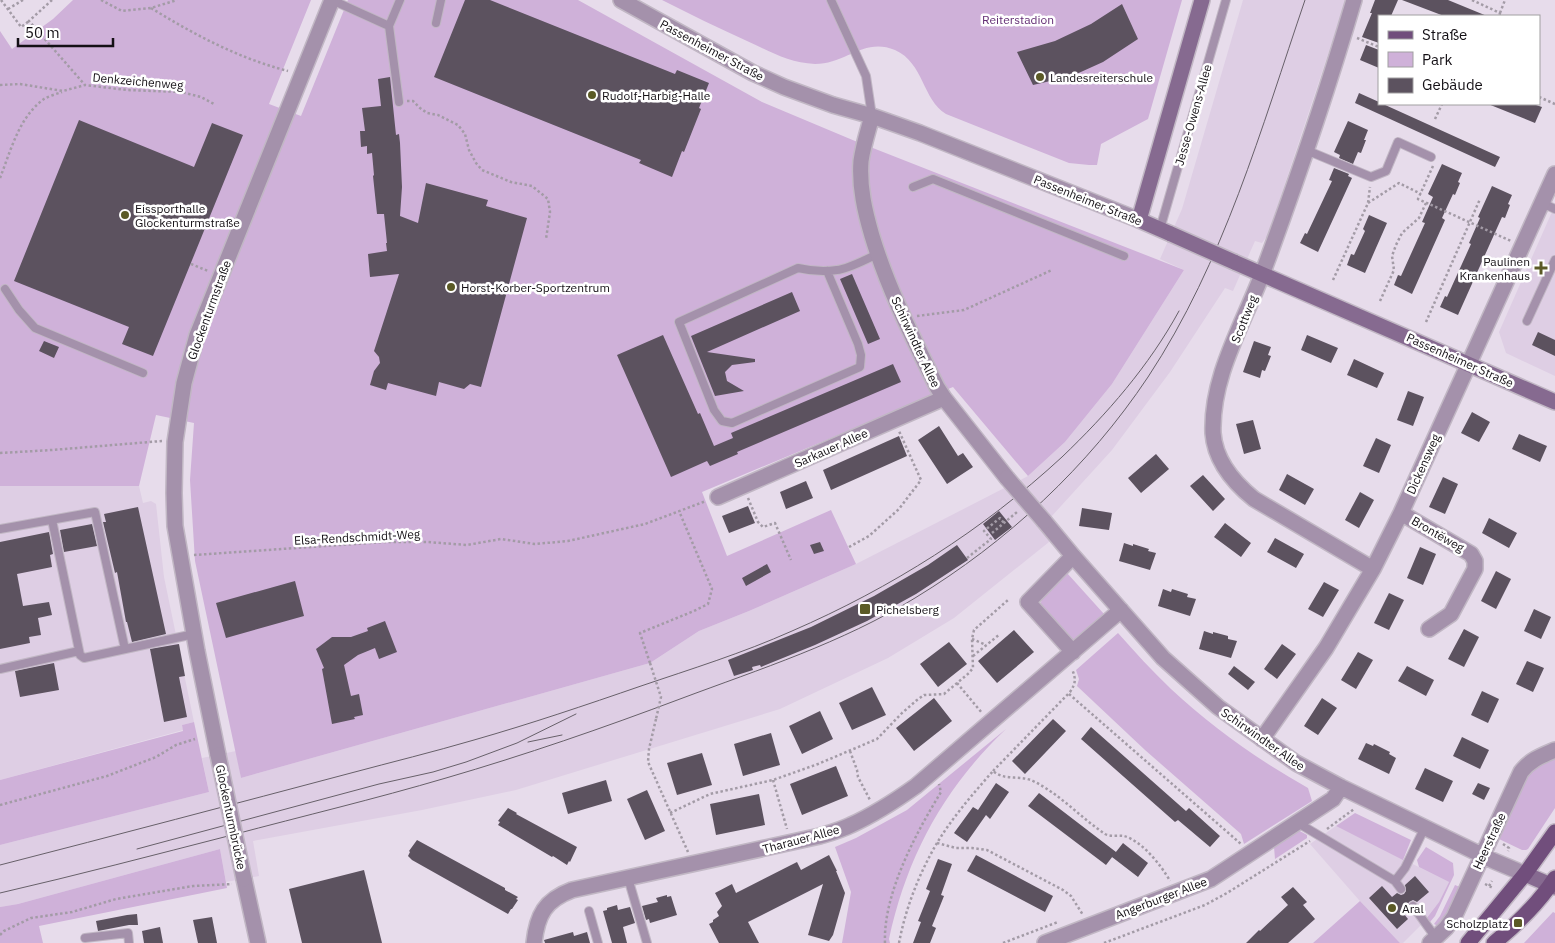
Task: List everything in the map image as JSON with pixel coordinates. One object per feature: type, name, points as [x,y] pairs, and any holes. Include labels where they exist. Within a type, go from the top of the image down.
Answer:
[{"type":"main road","points":[[1468,943],[1525,874],[1555,832]]},
{"type":"main road","points":[[1494,943],[1518,923],[1553,884]]},
{"type":"street","name":"Glockenturmstraße","points":[[218,755],[194,634],[176,526],[175,442],[181,399],[197,335],[204,316],[332,0]]},
{"type":"street","name":"Passenheimer Straße","points":[[621,0],[784,87],[872,116],[958,148],[1139,220],[1555,402]]},
{"type":"street","name":"Jesse-Owens-Allee","points":[[1139,220],[1202,0]]},
{"type":"street","name":"Scottweg","points":[[1354,0],[1306,150],[1262,274],[1227,359],[1216,392],[1213,414],[1216,449],[1222,463],[1238,486],[1254,499],[1373,569]]},
{"type":"street","name":"Schirwindter Allee","points":[[872,116],[865,138],[861,162],[865,211],[878,254],[903,318],[944,398],[1007,478],[1073,556],[1163,658],[1218,707],[1296,764],[1525,874]]},
{"type":"street","name":"Dickensweg","points":[[1262,739],[1326,648],[1373,569],[1401,513],[1468,364],[1548,206],[1555,174]]},
{"type":"street","name":"Sarkauer Allee","points":[[713,499],[944,398]]},
{"type":"street","name":"Brontëweg","points":[[1401,513],[1471,554],[1475,561],[1475,569],[1451,614],[1428,630]]},
{"type":"street","points":[[1073,556],[1028,602],[1073,652]]},
{"type":"street","name":"Tharauer Allee","points":[[534,943],[536,925],[542,911],[551,901],[572,890],[820,836],[850,826],[898,799],[916,786],[1121,610]]},
{"type":"street","name":"Heerstraße","points":[[1433,941],[1454,917],[1520,772],[1535,758],[1555,750]]},
{"type":"street","name":"Glockenturmbrücke","points":[[218,755],[238,881]]},
{"type":"street","name":"Angerburger Allee","points":[[1045,943],[1083,920],[1174,885],[1211,879],[1333,799],[1341,787]]},
{"type":"street","points":[[1525,874],[1553,884]]},
{"type":"street","points":[[238,881],[258,943]]},
{"type":"lane","points":[[332,0],[389,26]]},
{"type":"lane","points":[[399,102],[389,26],[400,0]]},
{"type":"lane","points":[[436,22],[441,0]]},
{"type":"lane","points":[[831,0],[866,76],[872,116]]},
{"type":"lane","name":"Jesse-Owens-Allee","points":[[1166,232],[1226,0]]},
{"type":"lane","points":[[1306,150],[1371,177],[1386,171],[1398,142],[1431,157]]},
{"type":"lane","points":[[913,187],[933,179],[1124,256]]},
{"type":"lane","points":[[826,271],[858,344],[861,354],[860,367],[732,423],[722,421],[714,410],[679,322],[798,268],[813,272],[826,271],[839,270],[878,254]]},
{"type":"lane","points":[[1527,321],[1555,260]]},
{"type":"lane","points":[[5,289],[19,310],[35,328],[143,373]]},
{"type":"lane","points":[[0,529],[95,512],[125,650]]},
{"type":"lane","points":[[52,520],[80,655],[84,658],[194,634]]},
{"type":"lane","points":[[0,669],[79,651]]},
{"type":"lane","points":[[1298,823],[1395,881],[1401,889]]},
{"type":"lane","points":[[1395,881],[1405,868],[1425,827]]},
{"type":"lane","points":[[628,878],[647,943]]},
{"type":"lane","points":[[1413,906],[1433,941]]},
{"type":"lane","points":[[589,911],[598,943]]},
{"type":"lane","points":[[85,938],[128,933],[130,943]]},
{"type":"path","points":[[1,0],[21,27],[52,0]]},
{"type":"path","points":[[8,9],[23,0]]},
{"type":"path","points":[[101,0],[122,11],[151,8],[177,0]]},
{"type":"path","points":[[1472,0],[1500,15],[1505,0]]},
{"type":"path","points":[[151,8],[201,37],[236,54],[288,71]]},
{"type":"path","points":[[29,21],[85,85]]},
{"type":"path","points":[[1350,34],[1378,47]]},
{"type":"path","name":"Denkzeichenweg","points":[[0,86],[20,84],[64,91],[85,85],[127,90],[181,92],[201,97],[214,104]]},
{"type":"path","points":[[0,178],[19,128],[31,112],[45,99],[64,91]]},
{"type":"path","points":[[1540,97],[1555,104]]},
{"type":"path","points":[[399,102],[413,101],[427,113],[438,115],[458,125],[465,134],[476,163],[482,170],[511,182],[532,186],[548,199],[550,212],[546,239]]},
{"type":"path","points":[[1435,119],[1442,105]]},
{"type":"path","points":[[1431,157],[1436,160],[1418,199],[1511,241]]},
{"type":"path","points":[[1333,280],[1368,203],[1371,177]]},
{"type":"path","points":[[1368,203],[1398,183],[1421,194]]},
{"type":"path","points":[[1426,322],[1480,199]]},
{"type":"path","points":[[1380,301],[1394,270],[1392,256],[1396,245],[1402,233],[1419,218],[1426,203]]},
{"type":"path","points":[[191,264],[208,271]]},
{"type":"path","points":[[903,318],[964,310],[1052,270]]},
{"type":"path","points":[[849,547],[869,536],[899,509],[922,480],[894,420]]},
{"type":"path","points":[[0,453],[162,440]]},
{"type":"path","points":[[744,486],[758,522],[763,527],[775,523],[791,560]]},
{"type":"path","name":"Elsa-Rendschmidt-Weg","points":[[180,556],[384,542],[468,545],[502,538],[534,544],[568,541],[644,524],[713,499]]},
{"type":"path","points":[[679,511],[712,589],[708,604],[640,633],[661,697],[648,749],[648,762],[689,853]]},
{"type":"path","points":[[992,533],[1017,512]]},
{"type":"path","points":[[967,558],[991,539],[984,531],[1000,518],[1004,523]]},
{"type":"path","points":[[670,814],[710,794],[773,780],[877,739],[902,713],[924,695],[944,694],[969,673],[973,668],[972,638],[974,630],[1008,600]]},
{"type":"path","points":[[973,656],[1000,634]]},
{"type":"path","points":[[972,638],[986,645]]},
{"type":"path","points":[[899,943],[903,922],[916,885],[937,843],[993,771],[1069,694],[1075,686],[1076,680],[1072,669]]},
{"type":"path","points":[[957,683],[983,714]]},
{"type":"path","points":[[1069,694],[1244,847]]},
{"type":"path","points":[[0,805],[107,776],[156,757],[176,745],[194,739]]},
{"type":"path","points":[[850,751],[858,777],[871,802]]},
{"type":"path","points":[[993,771],[998,775],[1032,780],[1049,790],[1107,836],[1122,836],[1134,840],[1159,865],[1174,885]]},
{"type":"path","points":[[773,780],[788,832]]},
{"type":"path","points":[[885,943],[884,931],[889,906],[910,847],[940,792],[939,781]]},
{"type":"path","points":[[1104,943],[1205,905],[1227,894],[1318,835],[1354,809]]},
{"type":"path","points":[[1498,841],[1509,848],[1508,851]]},
{"type":"path","points":[[937,843],[956,848],[987,850],[1063,890],[1070,896],[1083,920]]},
{"type":"path","points":[[0,935],[4,931],[31,918],[72,912],[116,899],[193,886],[238,881]]},
{"type":"path","points":[[1479,881],[1493,888]]},
{"type":"path","points":[[1489,886],[1492,881]]},
{"type":"path","points":[[1002,943],[1063,921]]},
{"type":"shaded area","points":[[1243,0],[1346,0],[1268,235],[1262,243],[1255,241],[1233,291],[1225,288],[1170,372],[1112,450],[1051,517],[1049,542],[954,618],[888,658],[780,709],[516,790],[422,810],[253,841],[259,876],[226,882],[220,849],[18,904],[0,907],[0,845],[209,792],[202,758],[236,751],[241,778],[650,663],[699,631],[856,564],[1028,476],[1065,442],[1112,384],[1184,270],[1160,259],[1182,209]]},
{"type":"shaded area","name":"Paulinen Krankenhaus","points":[[1555,205],[1555,376],[1506,353],[1499,332]]},
{"type":"shaded area","points":[[0,486],[139,486],[143,503],[151,501],[156,504],[164,577],[194,722],[182,725],[183,730],[0,780]]},
{"type":"shaded area","points":[[1336,826],[1449,882],[1439,902],[1423,923],[1403,943],[1400,943],[1359,900],[1310,844]]},
{"type":"green space","name":"Horst-Korber-Sportzentrum","points":[[73,0],[311,0],[269,104],[301,116],[348,0],[578,0],[762,102],[855,141],[1184,270],[1112,384],[1065,442],[1028,476],[953,387],[702,492],[727,556],[831,510],[856,564],[699,631],[650,663],[241,778],[195,561],[190,480],[194,423],[156,415],[139,486],[0,486],[0,31],[12,49],[53,19]]},
{"type":"green space","name":"Landesreiterschule","points":[[662,0],[1182,0],[1148,119],[1101,144],[1097,165],[1089,165],[1069,163],[946,114],[932,100],[912,63],[895,50],[874,47],[826,63],[797,62],[772,53]]},
{"type":"green space","points":[[1067,573],[1104,614],[1073,640],[1068,638],[1040,605],[1042,599]]},
{"type":"green space","points":[[1118,633],[1171,689],[1203,717],[1271,766],[1308,788],[1312,801],[1244,844],[1241,834],[1145,750],[1077,686],[1079,679],[1076,670]]},
{"type":"green space","points":[[194,722],[209,792],[0,845],[0,780],[183,731],[182,725]]},
{"type":"green space","points":[[1006,729],[964,775],[946,799],[931,825],[906,879],[889,939],[890,943],[842,943],[851,892],[835,847],[856,838],[907,810]]},
{"type":"green space","points":[[1555,757],[1555,808],[1528,849],[1522,850],[1499,839],[1531,769]]},
{"type":"green space","points":[[1355,813],[1411,840],[1403,860],[1336,826]]},
{"type":"green space","points":[[1298,830],[1307,835],[1307,838],[1275,859],[1274,847]]},
{"type":"green space","points":[[1426,847],[1453,863],[1454,875],[1435,916],[1430,922],[1426,919],[1439,902],[1449,882],[1419,867],[1417,860]]},
{"type":"green space","points":[[220,849],[227,888],[39,926],[43,943],[0,943],[0,907],[18,904]]},
{"type":"green space","points":[[1455,885],[1460,887],[1440,927],[1434,924]]},
{"type":"green space","points":[[1360,901],[1400,943],[1313,943]]},
{"type":"green space","points":[[1553,912],[1555,913],[1555,943],[1524,943]]},
{"type":"building","name":"Rudolf-Harbig-Halle","points":[[465,0],[490,0],[675,74],[677,70],[709,83],[699,108],[701,109],[672,177],[639,163],[641,160],[434,77]]},
{"type":"building","points":[[1375,0],[1398,0],[1391,15],[1378,15],[1378,43],[1362,37],[1372,13],[1370,13]]},
{"type":"building","points":[[1402,0],[1448,0],[1485,15],[1441,15]]},
{"type":"building","points":[[1122,4],[1138,39],[1103,62],[1072,76],[1033,85],[1017,52],[1055,41],[1091,24]]},
{"type":"building","points":[[1366,45],[1378,50],[1378,68],[1360,60]]},
{"type":"building","name":"Horst-Korber-Sportzentrum","points":[[390,77],[396,135],[399,134],[400,143],[402,187],[400,216],[418,223],[426,183],[488,200],[486,206],[527,218],[481,387],[470,384],[464,389],[439,382],[436,396],[388,383],[386,390],[370,385],[374,371],[380,363],[379,357],[374,351],[399,274],[370,277],[368,254],[387,251],[387,243],[384,214],[377,214],[372,153],[367,154],[367,146],[361,147],[360,131],[365,131],[362,108],[381,106],[378,79]]},
{"type":"building","points":[[1359,93],[1378,102],[1378,105],[1385,105],[1500,157],[1495,167],[1355,103]]},
{"type":"building","points":[[1490,105],[1536,105],[1542,107],[1535,123]]},
{"type":"building","name":"Eissporthalle Glockenturmstraße","points":[[79,120],[194,167],[212,123],[243,135],[153,356],[122,344],[129,327],[14,281]]},
{"type":"building","points":[[1348,121],[1368,130],[1361,153],[1358,152],[1353,164],[1339,158],[1340,155],[1334,152]]},
{"type":"building","points":[[1442,164],[1462,173],[1458,182],[1460,183],[1442,218],[1445,220],[1412,294],[1394,285],[1398,275],[1401,276],[1425,223],[1422,222],[1433,197],[1428,194]]},
{"type":"building","points":[[1334,168],[1349,174],[1348,176],[1352,178],[1318,252],[1300,243],[1305,233],[1307,234],[1332,181],[1329,180]]},
{"type":"building","points":[[1492,186],[1512,195],[1508,204],[1510,205],[1505,218],[1502,217],[1458,315],[1440,307],[1445,296],[1447,297],[1471,244],[1469,243],[1480,218],[1478,217]]},
{"type":"building","points":[[1369,215],[1387,223],[1365,273],[1347,265],[1351,254],[1354,255],[1365,231],[1363,229]]},
{"type":"building","points":[[852,274],[880,339],[868,344],[840,279]]},
{"type":"building","points":[[792,292],[800,311],[707,352],[755,359],[755,362],[732,365],[725,372],[727,381],[744,391],[715,396],[691,336]]},
{"type":"building","points":[[1538,332],[1555,340],[1555,356],[1532,345]]},
{"type":"building","points":[[663,335],[714,446],[733,438],[731,433],[893,364],[901,382],[737,452],[738,454],[710,466],[707,461],[671,477],[617,355]]},
{"type":"building","points":[[1307,335],[1338,348],[1331,363],[1301,350]]},
{"type":"building","points":[[44,341],[59,347],[54,358],[39,351]]},
{"type":"building","points":[[1254,341],[1271,347],[1268,355],[1271,356],[1265,371],[1262,370],[1260,378],[1243,372]]},
{"type":"building","points":[[1354,359],[1384,373],[1377,388],[1347,375]]},
{"type":"building","points":[[1408,391],[1424,397],[1413,426],[1397,420]]},
{"type":"building","points":[[1472,412],[1490,422],[1479,442],[1461,433]]},
{"type":"building","points":[[1253,420],[1261,449],[1244,454],[1236,424]]},
{"type":"building","points":[[939,426],[958,456],[963,453],[973,467],[947,484],[918,440]]},
{"type":"building","points":[[1519,434],[1547,446],[1540,462],[1512,449]]},
{"type":"building","points":[[899,436],[907,456],[831,490],[823,470]]},
{"type":"building","points":[[1376,438],[1391,445],[1379,473],[1363,466]]},
{"type":"building","points":[[1156,454],[1169,469],[1141,493],[1128,478]]},
{"type":"building","points":[[1287,474],[1314,489],[1305,505],[1279,490]]},
{"type":"building","points":[[1203,475],[1225,499],[1213,511],[1190,486]]},
{"type":"building","points":[[1443,477],[1458,484],[1445,514],[1429,507]]},
{"type":"building","points":[[806,481],[813,498],[786,509],[780,492]]},
{"type":"building","points":[[1360,492],[1374,500],[1359,528],[1345,520]]},
{"type":"building","points":[[748,506],[755,523],[729,533],[722,516]]},
{"type":"building","points":[[138,507],[166,634],[132,642],[126,622],[117,572],[115,573],[103,522],[106,522],[104,514]]},
{"type":"building","points":[[1082,508],[1112,513],[1109,530],[1079,526]]},
{"type":"building","points":[[999,511],[1012,527],[995,540],[983,524]]},
{"type":"building","points":[[1489,518],[1517,533],[1509,548],[1482,533]]},
{"type":"building","points":[[1225,523],[1251,543],[1241,557],[1214,537]]},
{"type":"building","points":[[92,524],[97,546],[64,552],[60,530]]},
{"type":"building","points":[[49,532],[53,554],[50,555],[52,567],[17,574],[23,606],[49,602],[52,615],[38,618],[41,635],[29,637],[30,643],[0,649],[0,542]]},
{"type":"building","points":[[1275,538],[1304,554],[1296,568],[1267,552]]},
{"type":"building","points":[[820,542],[824,551],[814,554],[810,545]]},
{"type":"building","points":[[1124,543],[1149,549],[1148,551],[1156,553],[1150,570],[1119,561]]},
{"type":"building","points":[[957,545],[968,560],[916,594],[867,621],[815,645],[761,667],[760,665],[752,667],[753,670],[734,676],[728,660],[811,627],[874,596],[928,565]]},
{"type":"building","points":[[1420,547],[1436,554],[1423,585],[1407,578]]},
{"type":"building","points":[[767,564],[771,572],[746,586],[742,578]]},
{"type":"building","points":[[1496,571],[1511,579],[1496,609],[1481,601]]},
{"type":"building","points":[[295,581],[304,616],[226,638],[216,603]]},
{"type":"building","points":[[1324,582],[1339,590],[1323,617],[1308,609]]},
{"type":"building","points":[[1163,589],[1171,592],[1172,589],[1188,594],[1187,597],[1196,599],[1190,616],[1158,606]]},
{"type":"building","points":[[1389,593],[1404,600],[1389,630],[1374,623]]},
{"type":"building","points":[[1534,609],[1551,617],[1541,639],[1524,631]]},
{"type":"building","points":[[385,621],[397,652],[379,659],[375,648],[358,655],[344,665],[351,696],[359,694],[363,715],[354,717],[355,719],[332,724],[322,669],[324,668],[316,649],[332,637],[351,637],[368,631],[367,628]]},
{"type":"building","points":[[1464,629],[1479,637],[1464,667],[1448,659]]},
{"type":"building","points":[[1014,630],[1034,652],[997,683],[978,661]]},
{"type":"building","points":[[1204,631],[1228,636],[1228,639],[1237,641],[1231,658],[1199,649]]},
{"type":"building","points":[[949,642],[967,664],[938,687],[920,664]]},
{"type":"building","points":[[179,644],[185,676],[179,677],[187,717],[164,722],[150,649]]},
{"type":"building","points":[[1282,644],[1296,654],[1277,679],[1264,669]]},
{"type":"building","points":[[1358,652],[1373,660],[1356,689],[1341,680]]},
{"type":"building","points":[[1527,661],[1544,668],[1533,692],[1516,684]]},
{"type":"building","points":[[54,663],[59,690],[20,697],[15,671]]},
{"type":"building","points":[[1234,666],[1255,682],[1248,690],[1228,674]]},
{"type":"building","points":[[1407,666],[1434,680],[1426,696],[1398,681]]},
{"type":"building","points":[[872,687],[886,715],[852,730],[839,703]]},
{"type":"building","points":[[1482,691],[1499,699],[1488,723],[1471,715]]},
{"type":"building","points":[[934,698],[952,721],[914,751],[896,728]]},
{"type":"building","points":[[1322,698],[1337,708],[1318,735],[1304,726]]},
{"type":"building","points":[[820,711],[833,739],[802,754],[789,726]]},
{"type":"building","points":[[1053,719],[1066,731],[1025,774],[1012,761]]},
{"type":"building","points":[[1091,727],[1186,811],[1189,808],[1220,836],[1210,847],[1178,820],[1175,822],[1081,739]]},
{"type":"building","points":[[771,733],[780,765],[743,776],[734,744]]},
{"type":"building","points":[[1462,737],[1489,750],[1480,769],[1453,756]]},
{"type":"building","points":[[1366,743],[1373,746],[1374,744],[1390,752],[1389,754],[1396,758],[1389,774],[1358,759]]},
{"type":"building","points":[[702,753],[712,785],[677,795],[667,763]]},
{"type":"building","points":[[836,766],[848,796],[802,815],[790,784]]},
{"type":"building","points":[[1425,768],[1453,781],[1443,802],[1415,789]]},
{"type":"building","points":[[606,780],[612,801],[568,814],[562,793]]},
{"type":"building","points":[[996,783],[1009,792],[990,819],[986,815],[967,842],[954,833],[973,807],[978,810]]},
{"type":"building","points":[[1478,783],[1490,788],[1484,800],[1472,794]]},
{"type":"building","points":[[647,790],[665,831],[645,840],[627,799]]},
{"type":"building","points":[[1039,793],[1116,852],[1106,865],[1028,806]]},
{"type":"building","points":[[759,794],[765,825],[716,835],[710,804]]},
{"type":"building","points":[[508,808],[577,847],[570,862],[567,865],[498,825],[500,822],[498,821]]},
{"type":"building","points":[[417,840],[505,888],[505,890],[518,897],[516,899],[518,900],[508,914],[412,860],[408,856],[409,851]]},
{"type":"building","points":[[1123,843],[1148,863],[1138,877],[1112,857]]},
{"type":"building","points":[[829,855],[845,893],[833,935],[829,941],[808,935],[823,884],[748,922],[759,943],[719,943],[709,924],[719,916],[717,912],[722,906],[715,893],[732,884],[736,893],[797,862],[801,870]]},
{"type":"building","points":[[976,855],[1053,896],[1045,912],[967,871]]},
{"type":"building","points":[[938,859],[952,864],[941,895],[944,896],[932,926],[936,928],[930,943],[913,943],[921,922],[918,921],[930,891],[926,889]]},
{"type":"building","points":[[364,870],[382,943],[302,943],[289,889]]},
{"type":"building","points":[[1415,876],[1429,892],[1417,902],[1413,900],[1409,902],[1407,906],[1409,910],[1404,914],[1408,919],[1397,929],[1369,898],[1382,886],[1392,897],[1397,893],[1404,894],[1406,891],[1405,885]]},
{"type":"building","points":[[1293,887],[1307,902],[1303,905],[1315,919],[1288,943],[1246,943],[1288,905],[1281,897]]},
{"type":"building","points":[[667,895],[667,897],[671,896],[677,915],[650,923],[649,919],[646,920],[642,906],[658,902],[656,898]]},
{"type":"building","points":[[617,905],[618,910],[630,907],[635,923],[623,927],[627,943],[612,943],[603,911]]},
{"type":"building","points":[[137,914],[138,925],[98,931],[96,921]]},
{"type":"building","points":[[212,917],[217,943],[198,943],[193,920]]},
{"type":"building","points":[[160,927],[163,943],[144,943],[142,931]]},
{"type":"building","points":[[573,932],[574,936],[587,932],[590,943],[545,943],[544,940]]},
{"type":"tram line","points":[[0,893],[366,800],[534,751],[651,710],[830,642],[887,614],[949,576],[982,552],[1044,500],[1099,442],[1148,377],[1175,333],[1219,241],[1256,146],[1305,0]]},
{"type":"tram line","points":[[0,865],[495,734],[736,654],[829,614],[865,596],[934,555],[968,533],[1032,484],[1062,457],[1111,406],[1141,370],[1179,311]]},
{"type":"tram line","points":[[137,849],[466,762],[517,743],[576,714]]},
{"type":"tram line","points":[[528,742],[562,735]]},
{"type":"place","name":"Landesreiterschule","points":[[1040,77]]},
{"type":"place","name":"Rudolf-Harbig-Halle","points":[[592,95]]},
{"type":"place","name":"Eissporthalle Glockenturmstraße","points":[[125,215]]},
{"type":"place","name":"Paulinen Krankenhaus","points":[[1541,268]]},
{"type":"place","name":"Horst-Korber-Sportzentrum","points":[[451,287]]},
{"type":"place","name":"Pichelsberg","points":[[865,609]]},
{"type":"place","name":"Aral","points":[[1392,908]]},
{"type":"place","name":"Scholzplatz","points":[[1518,923]]},
{"type":"park label","name":"Reiterstadion","points":[[1018,19]]}]
